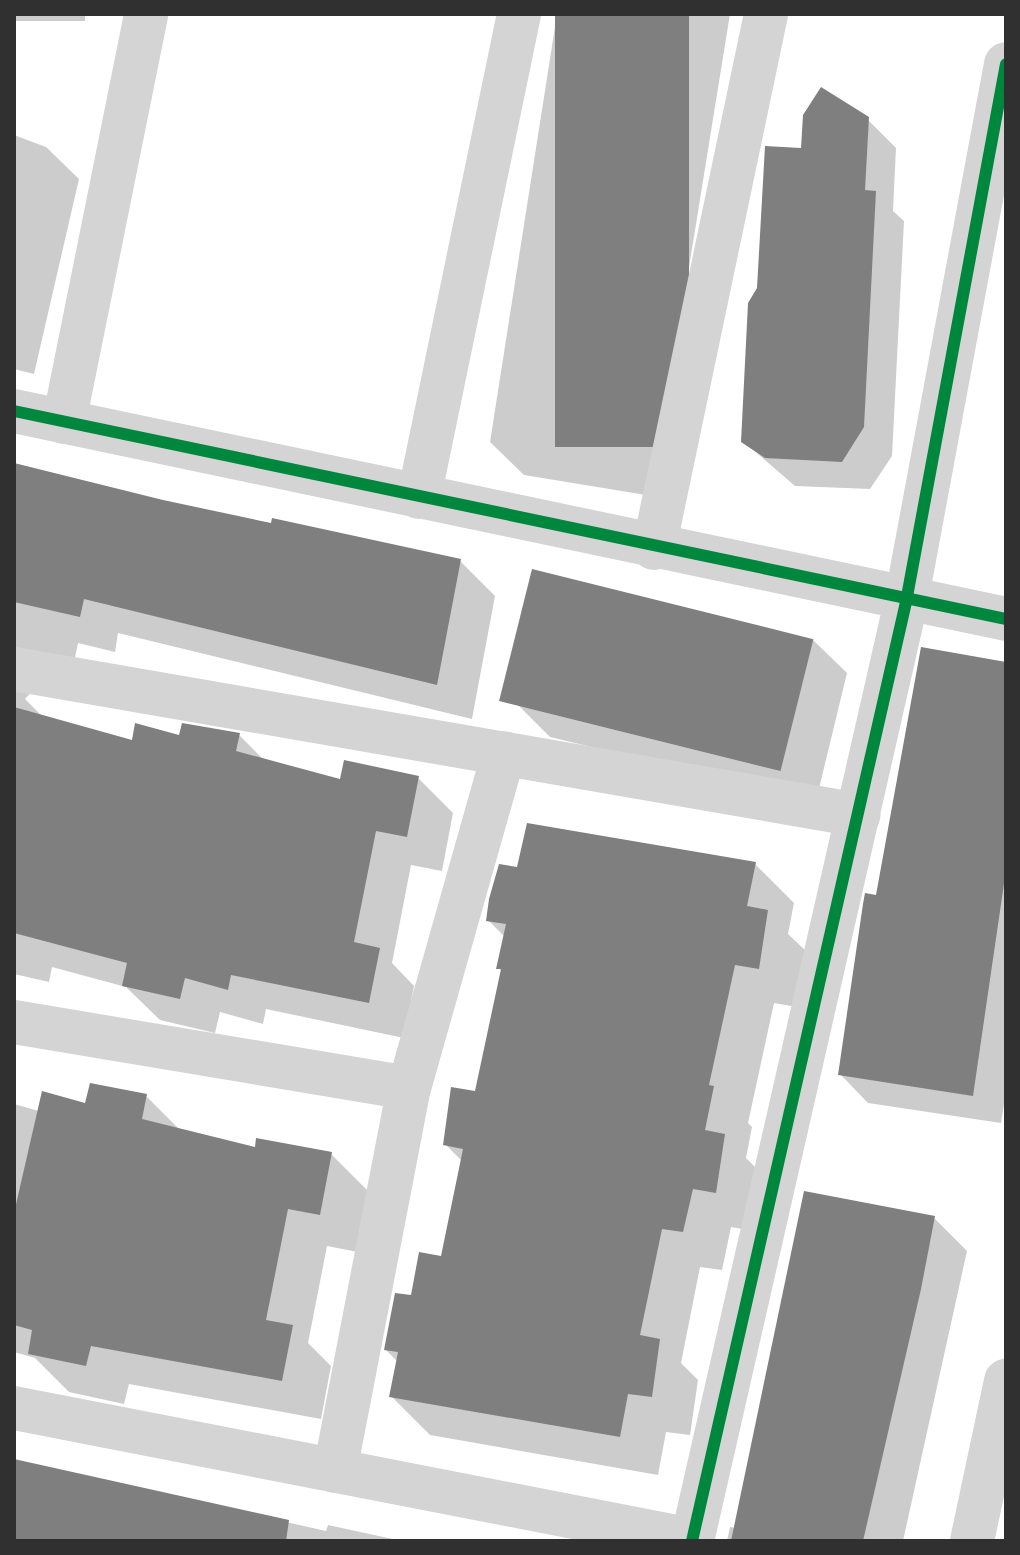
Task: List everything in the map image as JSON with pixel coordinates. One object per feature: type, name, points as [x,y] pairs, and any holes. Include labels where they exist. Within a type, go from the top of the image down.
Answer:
[{"type":"street","points":[[64,422],[146,14]]},
{"type":"street","points":[[419,497],[519,14]]},
{"type":"street","points":[[654,548],[766,14]]},
{"type":"street","points":[[14,1408],[692,1541],[906,602],[1006,64]]},
{"type":"street","points":[[14,411],[906,602],[1006,619]]},
{"type":"street","points":[[14,669],[858,815]]},
{"type":"street","points":[[335,1471],[409,1088],[504,753]]},
{"type":"street","points":[[14,1022],[409,1088]]},
{"type":"street","points":[[972,1541],[1006,1381]]},
{"type":"building","points":[[555,14],[689,14],[689,447],[555,447]]},
{"type":"building","points":[[821,87],[869,117],[865,190],[876,191],[864,427],[842,462],[765,458],[741,442],[748,303],[757,288],[765,146],[801,148],[803,115]]},
{"type":"building","points":[[14,463],[163,500],[271,523],[272,518],[461,559],[437,685],[84,599],[80,617],[14,602]]},
{"type":"building","points":[[532,569],[813,639],[780,771],[499,701]]},
{"type":"building","points":[[921,647],[1006,662],[1006,870],[973,1096],[838,1075],[865,893],[876,895]]},
{"type":"building","points":[[14,707],[132,740],[135,723],[179,735],[182,723],[240,733],[236,751],[340,779],[344,760],[419,776],[407,837],[376,831],[354,942],[380,948],[369,1003],[231,975],[228,990],[185,978],[180,999],[122,986],[127,963],[14,933]]},
{"type":"building","points":[[527,823],[756,862],[747,906],[768,910],[759,969],[735,965],[709,1085],[714,1086],[705,1130],[725,1134],[716,1193],[693,1189],[683,1232],[662,1229],[640,1335],[660,1339],[652,1397],[628,1394],[620,1437],[389,1397],[398,1352],[384,1350],[395,1293],[411,1295],[419,1252],[441,1256],[463,1149],[443,1145],[451,1087],[475,1091],[501,969],[496,969],[506,924],[486,921],[489,899],[499,864],[517,867]]},
{"type":"building","points":[[90,1083],[147,1094],[142,1119],[255,1147],[256,1138],[332,1152],[320,1215],[288,1209],[266,1320],[293,1325],[282,1381],[91,1346],[86,1366],[28,1354],[32,1330],[14,1325],[14,1213],[42,1091],[85,1103]]},
{"type":"building","points":[[804,1191],[935,1216],[921,1289],[863,1541],[731,1541]]},
{"type":"building","points":[[14,1459],[289,1520],[286,1541],[14,1541]]},
{"type":"cycle path","points":[[692,1541],[906,602],[1006,64]]},
{"type":"cycle path","points":[[14,411],[1006,619]]}]
